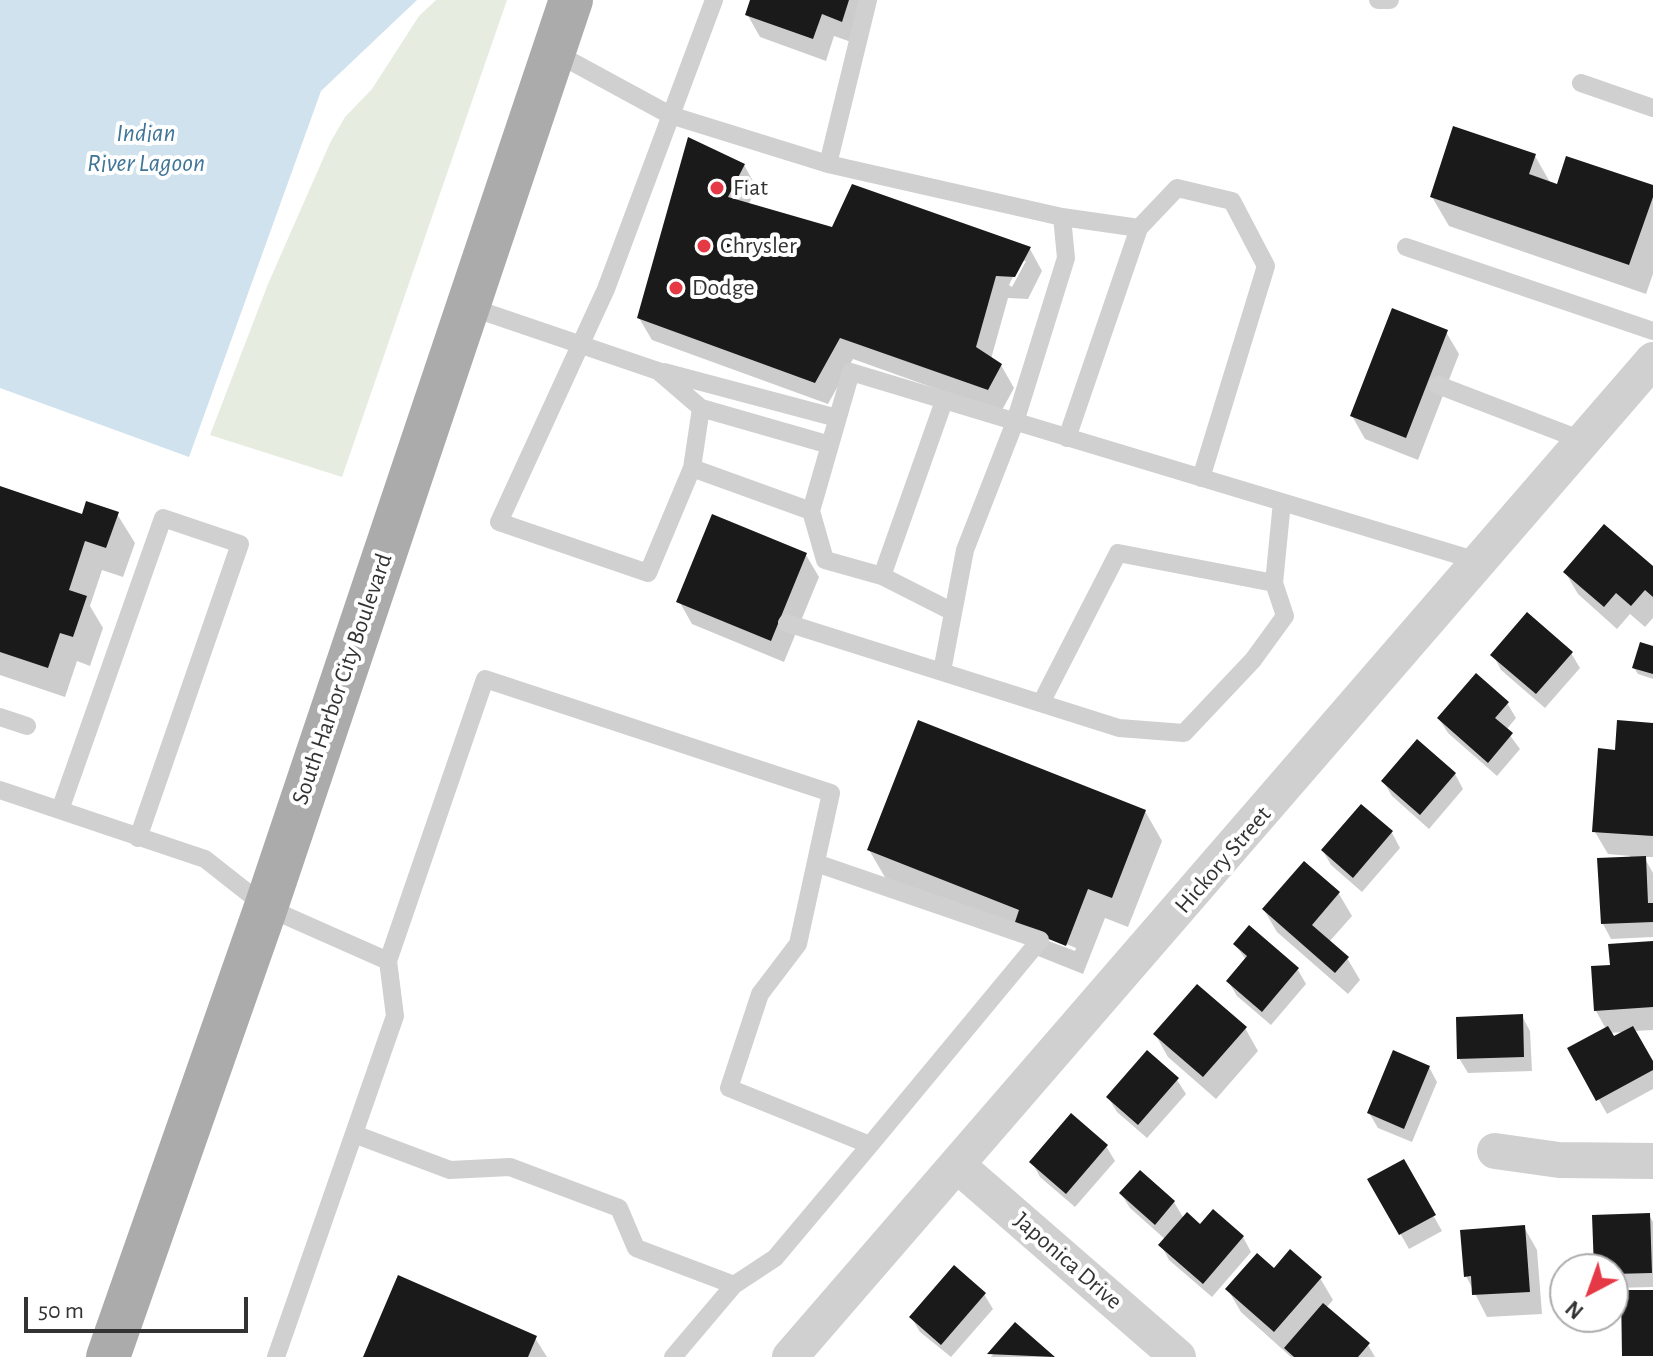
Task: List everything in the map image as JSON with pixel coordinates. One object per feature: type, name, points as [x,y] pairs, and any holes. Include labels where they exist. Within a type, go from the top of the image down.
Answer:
[{"type":"main road","name":"South Harbor City Boulevard","points":[[108,1357],[266,907],[571,0]]},
{"type":"street","name":"Hickory Street","points":[[790,1357],[1653,360]]},
{"type":"street","points":[[1495,1151],[1559,1160],[1653,1161]]},
{"type":"street","name":"Japonica Drive","points":[[957,1165],[1178,1357]]},
{"type":"lane","points":[[701,408],[692,468],[648,573],[499,522],[606,289],[714,0]]},
{"type":"lane","points":[[828,164],[868,0]]},
{"type":"lane","points":[[1378,0],[1390,0]]},
{"type":"lane","points":[[554,52],[670,115],[828,164],[1062,217],[1139,228]]},
{"type":"lane","points":[[1581,83],[1653,108]]},
{"type":"lane","points":[[1067,438],[1139,228],[1177,188],[1232,201],[1266,266],[1201,478]]},
{"type":"lane","points":[[942,671],[965,550],[1015,422],[1066,258],[1062,217]]},
{"type":"lane","points":[[1406,247],[1653,331]]},
{"type":"lane","points":[[467,306],[658,371],[837,418]]},
{"type":"lane","points":[[658,371],[701,408],[830,445]]},
{"type":"lane","points":[[953,612],[882,576],[825,560],[811,511],[851,372],[1481,562]]},
{"type":"lane","points":[[1438,385],[1584,441]]},
{"type":"lane","points":[[882,576],[944,401]]},
{"type":"lane","points":[[692,468],[811,511]]},
{"type":"lane","points":[[787,623],[1119,728],[1184,733],[1253,660],[1285,616],[1274,583],[1282,502]]},
{"type":"lane","points":[[60,810],[163,518],[240,544],[138,838]]},
{"type":"lane","points":[[1041,703],[1118,553],[1274,583]]},
{"type":"lane","points":[[276,1357],[395,1016],[388,961],[485,679],[831,793],[798,944],[760,994],[729,1088],[870,1145]]},
{"type":"lane","points":[[0,717],[27,726]]},
{"type":"lane","points":[[0,790],[205,859],[266,907],[388,961]]},
{"type":"lane","points":[[673,1357],[734,1285],[775,1258],[1040,940],[816,863]]},
{"type":"lane","points":[[354,1134],[450,1170],[510,1167],[619,1208],[636,1248],[734,1285]]},
{"type":"shaded area","points":[[436,0],[507,0],[342,477],[210,435],[268,284],[330,143],[345,117],[372,89],[419,16]]},
{"type":"water","name":"Indian River Lagoon","points":[[0,0],[417,0],[321,91],[189,457],[0,388]]},
{"type":"building","points":[[750,0],[849,0],[842,22],[822,14],[813,39],[745,15]]},
{"type":"building","points":[[1453,126],[1536,154],[1529,174],[1557,184],[1566,156],[1653,185],[1653,197],[1629,265],[1430,197]]},
{"type":"building","points":[[688,137],[745,164],[728,197],[832,227],[852,184],[1031,247],[1015,277],[996,276],[976,347],[1002,364],[988,390],[840,338],[815,383],[637,318]]},
{"type":"building","points":[[1392,308],[1448,330],[1406,438],[1350,416]]},
{"type":"building","points":[[0,486],[82,514],[86,501],[119,512],[106,548],[85,541],[69,590],[87,596],[73,637],[60,633],[48,668],[0,652]]},
{"type":"building","points":[[712,514],[807,553],[771,641],[676,602]]},
{"type":"building","points":[[1604,524],[1653,566],[1653,597],[1645,590],[1631,606],[1616,593],[1604,607],[1563,572]]},
{"type":"building","points":[[1527,612],[1573,652],[1536,694],[1490,655]]},
{"type":"building","points":[[1640,642],[1653,646],[1653,674],[1632,668]]},
{"type":"building","points":[[1476,673],[1509,702],[1495,718],[1513,733],[1488,763],[1437,718]]},
{"type":"building","points":[[918,720],[1146,810],[1112,898],[1088,889],[1066,946],[1014,925],[1019,910],[867,850]]},
{"type":"building","points":[[1617,720],[1653,723],[1653,836],[1592,832],[1598,748],[1615,750]]},
{"type":"building","points":[[1417,739],[1456,773],[1420,815],[1381,781]]},
{"type":"building","points":[[1361,804],[1393,831],[1353,878],[1321,850]]},
{"type":"building","points":[[1646,856],[1648,903],[1653,903],[1653,922],[1601,924],[1597,858]]},
{"type":"building","points":[[1304,861],[1340,892],[1312,925],[1349,957],[1335,973],[1262,909]]},
{"type":"building","points":[[1249,925],[1299,968],[1262,1012],[1226,981],[1247,956],[1233,944]]},
{"type":"building","points":[[1653,941],[1653,1007],[1594,1011],[1591,966],[1610,965],[1608,944]]},
{"type":"building","points":[[1197,984],[1247,1027],[1203,1077],[1153,1034]]},
{"type":"building","points":[[1523,1014],[1524,1057],[1457,1059],[1456,1017]]},
{"type":"building","points":[[1608,1026],[1614,1036],[1633,1026],[1653,1061],[1653,1070],[1596,1101],[1567,1048]]},
{"type":"building","points":[[1147,1050],[1179,1078],[1138,1125],[1106,1097]]},
{"type":"building","points":[[1393,1050],[1430,1066],[1404,1129],[1367,1113]]},
{"type":"building","points":[[1071,1113],[1108,1145],[1066,1194],[1029,1162]]},
{"type":"building","points":[[1404,1159],[1436,1215],[1399,1235],[1367,1179]]},
{"type":"building","points":[[1140,1170],[1175,1201],[1155,1225],[1119,1193]]},
{"type":"building","points":[[1213,1209],[1244,1236],[1203,1284],[1158,1245],[1187,1212],[1200,1224]]},
{"type":"building","points":[[1650,1213],[1652,1273],[1629,1274],[1629,1253],[1593,1253],[1592,1215]]},
{"type":"building","points":[[1525,1225],[1530,1292],[1472,1295],[1471,1276],[1464,1277],[1460,1230]]},
{"type":"building","points":[[1290,1249],[1322,1277],[1274,1332],[1225,1289],[1257,1253],[1274,1268]]},
{"type":"building","points":[[954,1265],[986,1293],[941,1345],[909,1317]]},
{"type":"building","points":[[398,1275],[537,1336],[528,1357],[363,1357]]},
{"type":"building","points":[[1629,1290],[1653,1290],[1653,1356],[1622,1356],[1622,1333],[1629,1333]]},
{"type":"building","points":[[1323,1303],[1370,1343],[1358,1357],[1294,1357],[1284,1348]]},
{"type":"building","points":[[1015,1322],[1055,1357],[987,1354]]},
{"type":"place","name":"Fiat","points":[[717,188]]},
{"type":"place","name":"Chrysler","points":[[704,246]]},
{"type":"place","name":"Dodge","points":[[676,288]]}]
